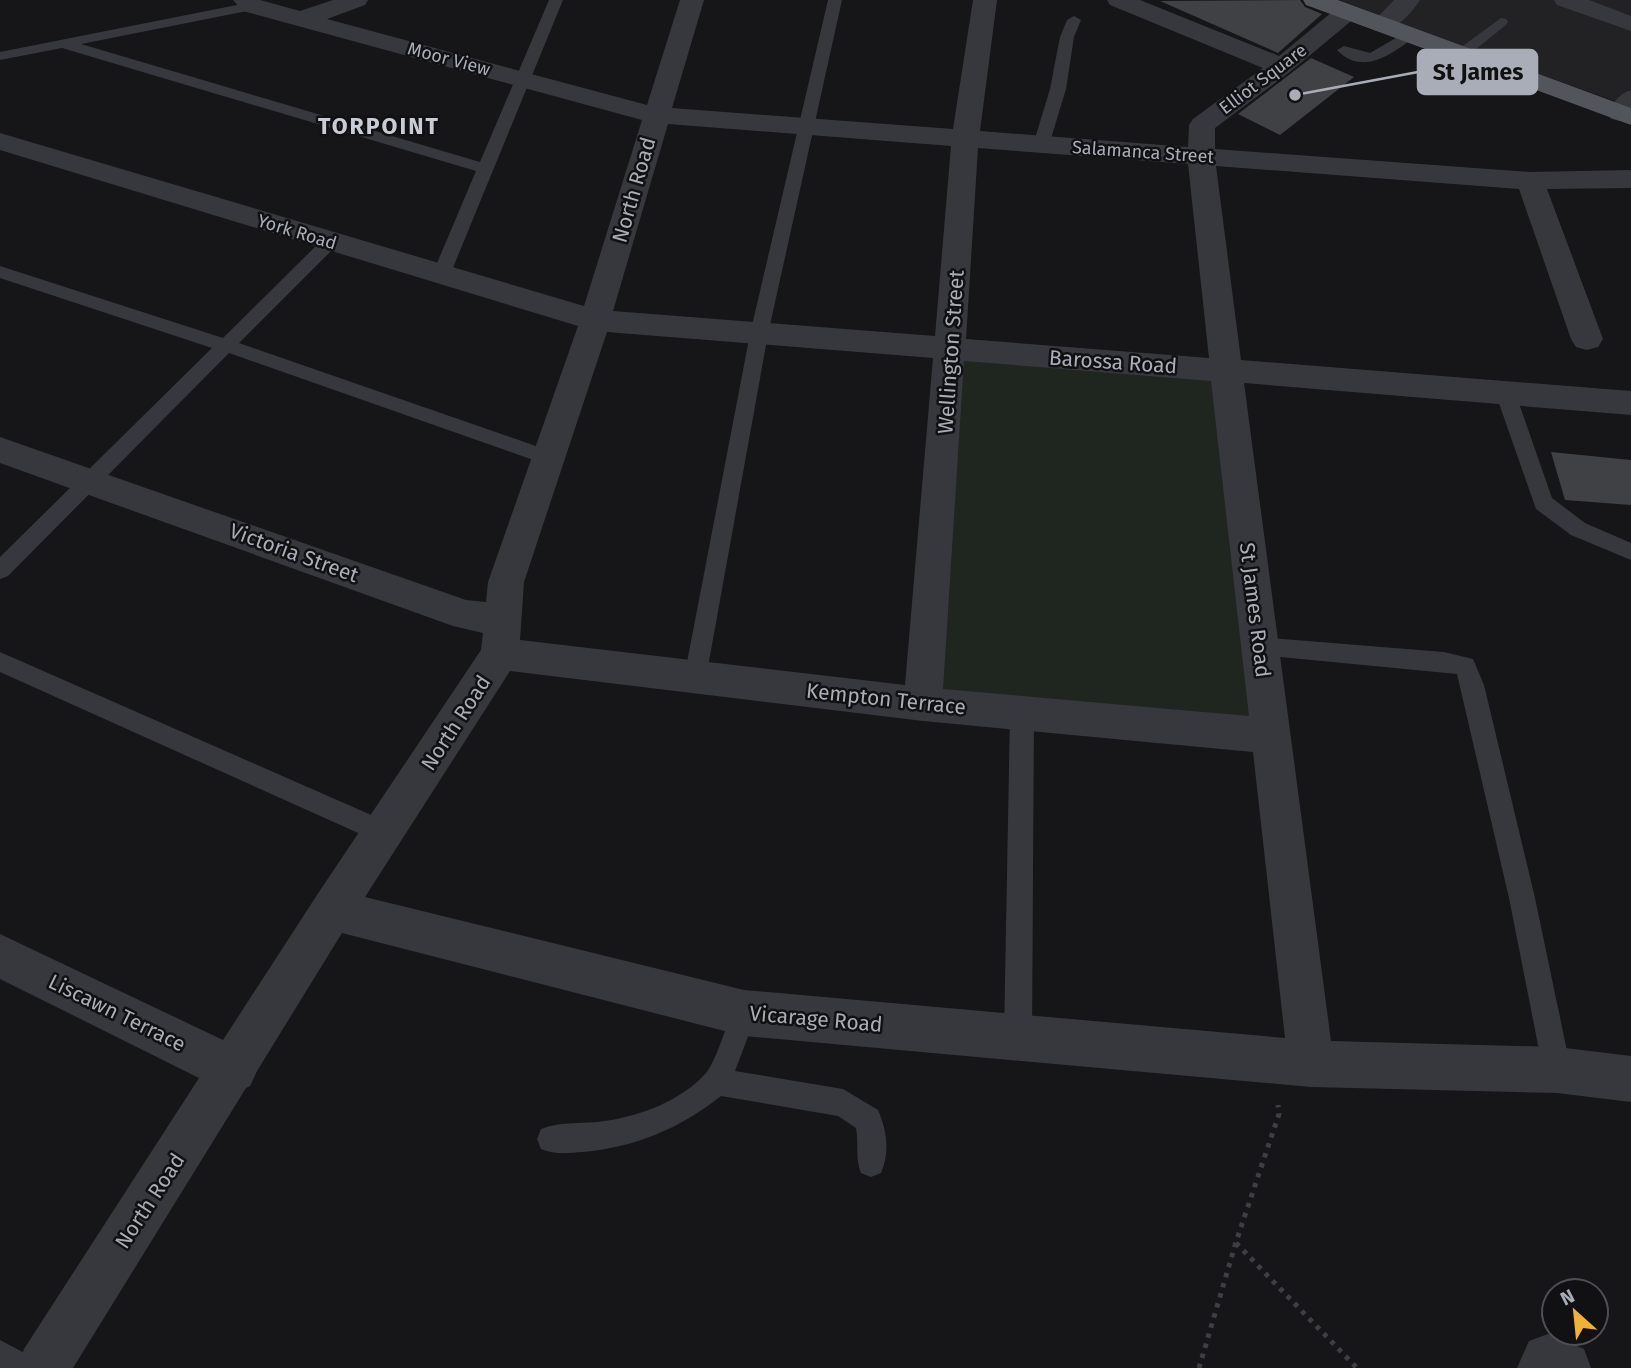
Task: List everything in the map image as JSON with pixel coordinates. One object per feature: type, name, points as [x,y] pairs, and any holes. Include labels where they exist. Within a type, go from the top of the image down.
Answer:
[{"type":"main road","points":[[1315,0],[1461,54],[1627,110]]},
{"type":"street","points":[[302,19],[356,0]]},
{"type":"street","name":"North Road","points":[[43,1368],[234,1070],[332,910],[385,833],[501,637],[506,582],[595,320],[692,0]]},
{"type":"street","name":"Wellington Street","points":[[923,704],[952,349],[965,140],[985,0]]},
{"type":"street","points":[[1119,0],[1282,66]]},
{"type":"street","points":[[1382,26],[1408,0]]},
{"type":"street","points":[[1566,0],[1631,24]]},
{"type":"street","name":"Moor View","points":[[248,3],[655,115]]},
{"type":"street","name":"Elliot Square","points":[[1201,155],[1202,125],[1282,66],[1347,12]]},
{"type":"street","name":"Salamanca Street","points":[[655,115],[1530,180],[1631,178]]},
{"type":"street","name":"York Road","points":[[0,141],[595,320]]},
{"type":"street","name":"St James Road","points":[[1201,155],[1259,646],[1273,736],[1291,1062]]},
{"type":"street","points":[[1530,180],[1587,339]]},
{"type":"street","name":"Barossa Road","points":[[595,320],[1631,403]]},
{"type":"street","name":"Victoria Street","points":[[0,450],[466,615],[501,637]]},
{"type":"street","name":"Kempton Terrace","points":[[501,637],[695,678],[923,704],[1273,736]]},
{"type":"street","name":"Vicarage Road","points":[[332,910],[744,1013],[1291,1062],[1557,1070],[1631,1079]]},
{"type":"street","name":"Liscawn Terrace","points":[[0,956],[234,1070]]},
{"type":"street","points":[[1543,1368],[1548,1360],[1565,1368]]},
{"type":"lane","points":[[441,275],[556,0]]},
{"type":"lane","points":[[695,678],[759,334],[835,0]]},
{"type":"lane","points":[[0,56],[248,3]]},
{"type":"lane","points":[[1041,145],[1058,89],[1067,37],[1074,20]]},
{"type":"lane","points":[[1461,54],[1501,22]]},
{"type":"lane","points":[[1344,50],[1358,58],[1375,58],[1408,35]]},
{"type":"lane","points":[[64,44],[486,169]]},
{"type":"lane","points":[[0,570],[330,242]]},
{"type":"lane","points":[[0,272],[225,345],[549,458]]},
{"type":"lane","points":[[1505,392],[1543,503],[1578,529],[1631,552]]},
{"type":"lane","points":[[1259,646],[1465,666],[1473,685],[1522,898],[1557,1070]]},
{"type":"lane","points":[[0,662],[385,833]]},
{"type":"lane","points":[[1018,1037],[1022,713]]},
{"type":"lane","points":[[551,1139],[603,1138],[643,1129],[691,1104],[717,1082],[744,1013]]},
{"type":"lane","points":[[717,1082],[844,1103],[868,1120],[873,1142],[871,1163]]},
{"type":"lane","points":[[0,1356],[21,1368]]},
{"type":"path","points":[[1199,1368],[1236,1242],[1279,1114],[1291,1062]]},
{"type":"path","points":[[1236,1242],[1357,1368]]},
{"type":"shaded area","points":[[1340,0],[1631,0],[1631,107],[1417,30]]},
{"type":"shaded area","points":[[957,352],[1214,375],[1259,728],[930,698]]},
{"type":"building","points":[[1300,0],[1305,7],[1322,14],[1278,53],[1160,1]]},
{"type":"building","points":[[1311,58],[1354,77],[1280,135],[1238,114]]},
{"type":"building","points":[[1551,452],[1631,460],[1631,505],[1565,500]]},
{"type":"place","name":"St James","points":[[1295,95]]},
{"type":"district","name":"TORPOINT","points":[[379,126]]}]
